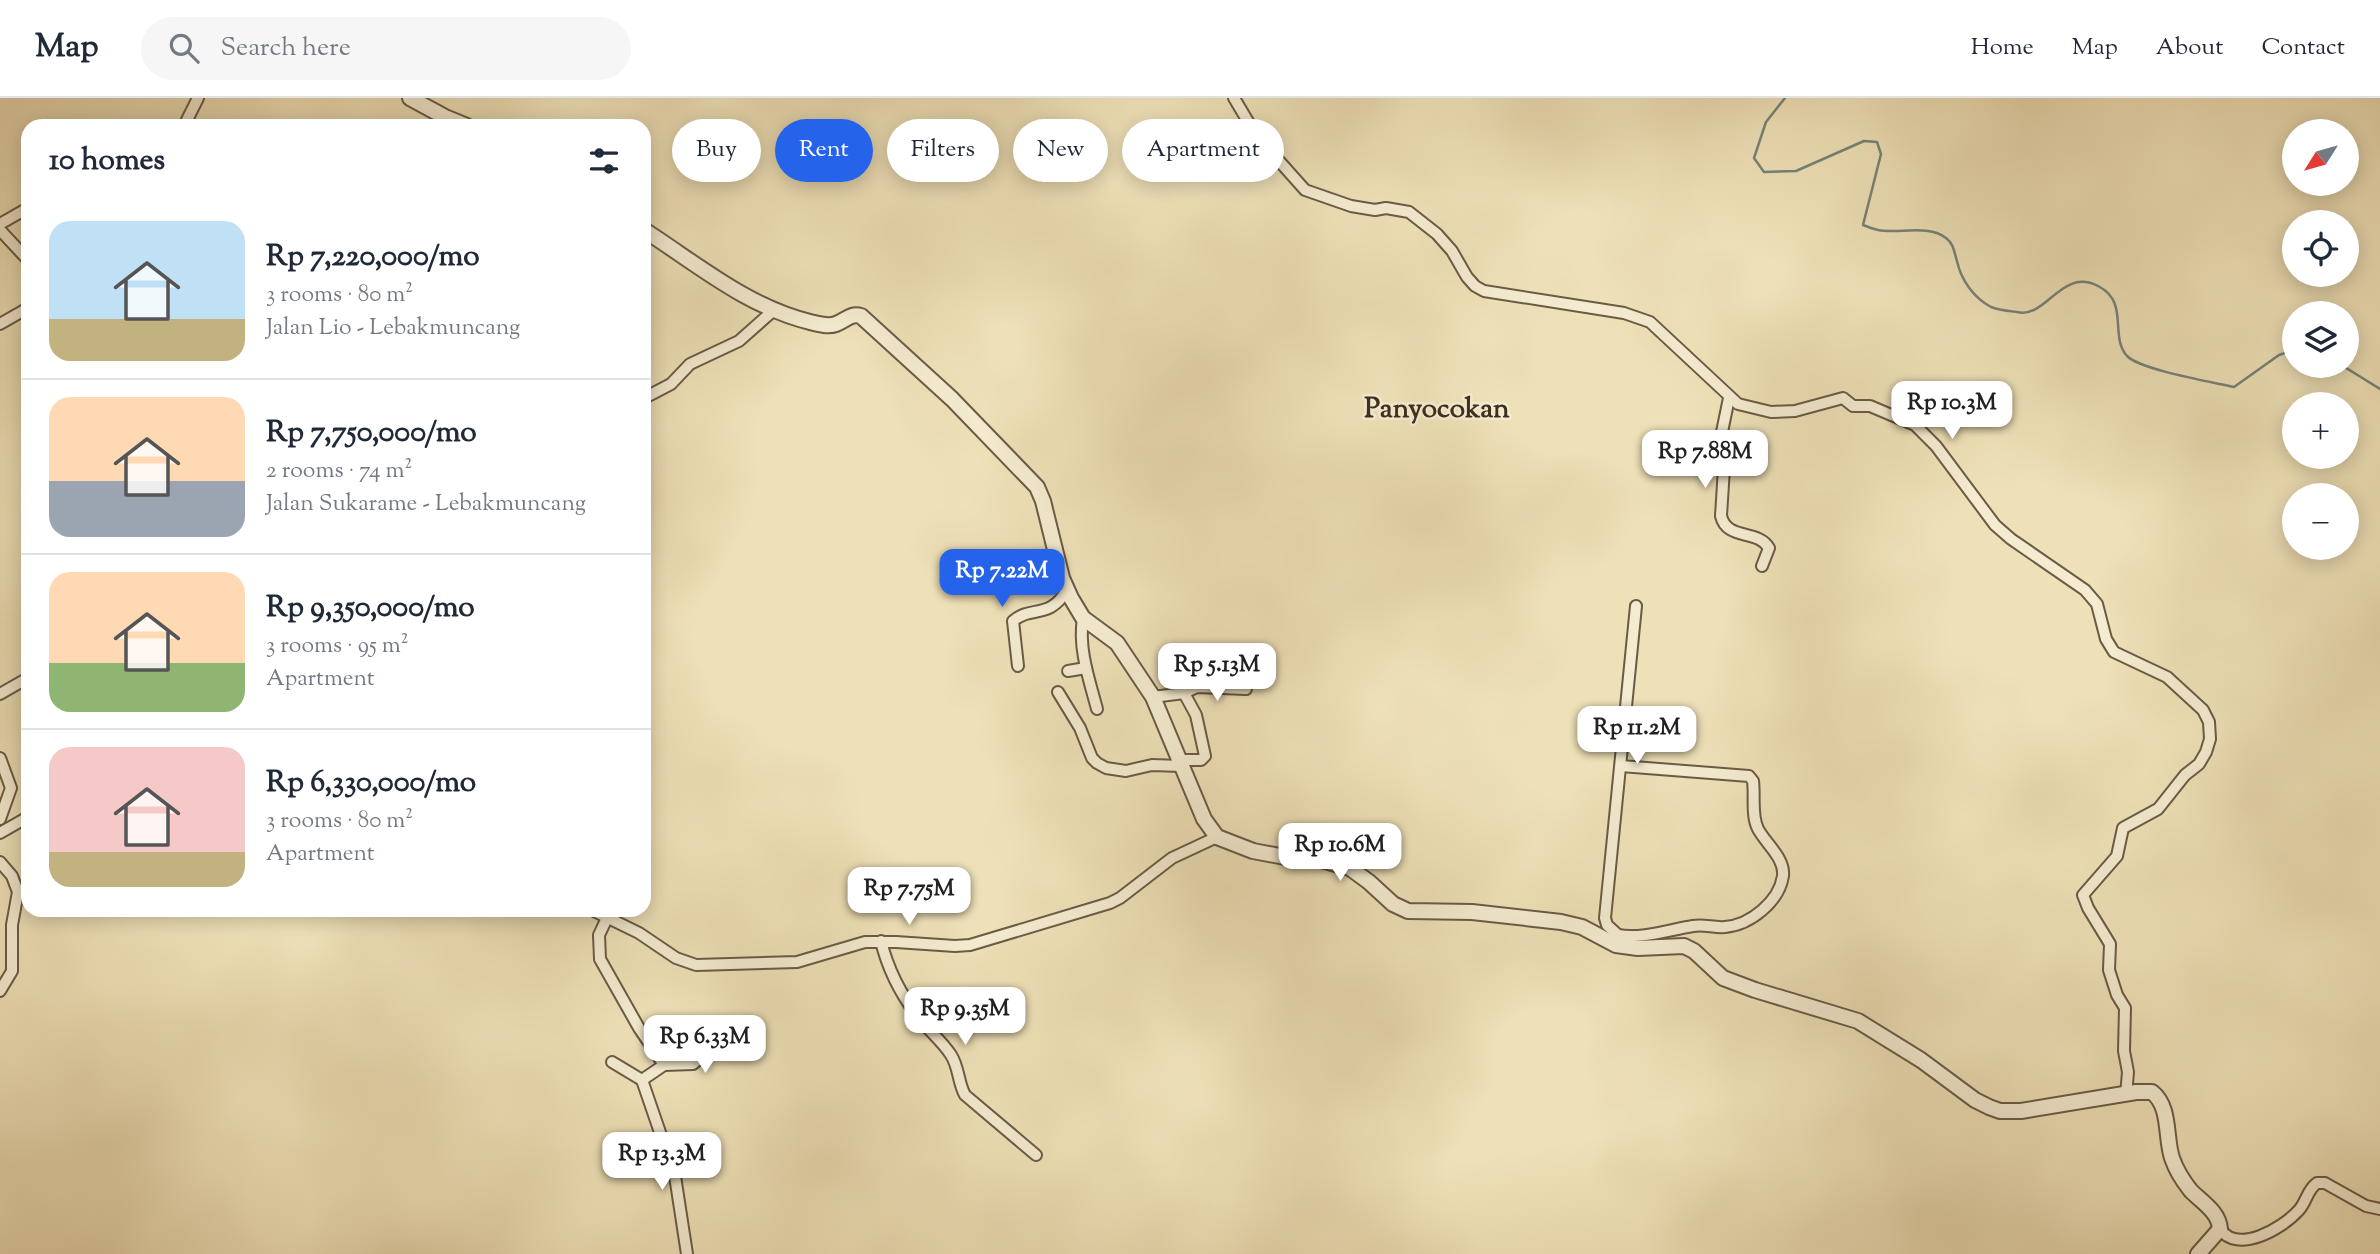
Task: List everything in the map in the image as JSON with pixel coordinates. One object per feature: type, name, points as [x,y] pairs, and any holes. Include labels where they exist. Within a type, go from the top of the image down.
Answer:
[{"type":"street","points":[[188,119],[198,98]]},
{"type":"street","points":[[410,98],[450,119]]},
{"type":"street","points":[[1234,98],[1256,135],[1305,190],[1351,206],[1409,212],[1437,234],[1452,251],[1467,277],[1484,291],[1624,313],[1650,322],[1738,404],[1771,412],[1795,411],[1843,398],[1853,406],[1870,406],[1914,425],[1936,446],[1996,525],[2011,539],[2085,590],[2096,604],[2106,639],[2114,652],[2167,677],[2203,710],[2209,722],[2210,739],[2199,764],[2185,775],[2158,809],[2123,828],[2117,856],[2083,895],[2110,944],[2109,970],[2117,995],[2125,1008],[2124,1051],[2128,1072],[2126,1095]]},
{"type":"street","points":[[21,213],[0,227],[21,252]]},
{"type":"street","points":[[651,235],[742,295],[775,309],[825,325],[836,324],[854,315],[861,316],[952,399],[1037,487],[1067,590],[1083,618],[1116,643],[1153,697],[1204,819],[1217,837],[1253,851],[1285,857],[1311,857],[1340,864],[1359,874],[1392,904],[1408,911],[1472,912],[1561,922],[1637,948],[1684,946],[1694,951],[1723,978],[1858,1021],[1921,1060],[1975,1100],[2000,1111],[2021,1111],[2152,1092],[2162,1102],[2171,1156],[2178,1174],[2218,1220],[2223,1238],[2237,1248],[2244,1250],[2254,1247],[2298,1211],[2309,1189],[2317,1183],[2325,1183],[2366,1206],[2380,1209]]},
{"type":"street","points":[[651,394],[671,384],[690,364],[739,341],[775,309]]},
{"type":"street","points":[[0,324],[21,312]]},
{"type":"street","points":[[1729,398],[1722,432],[1725,452],[1721,516],[1728,530],[1767,544],[1769,548],[1762,566]]},
{"type":"street","points":[[1017,666],[1013,621],[1018,617],[1050,609],[1061,600],[1067,590]]},
{"type":"street","points":[[1617,940],[1605,918],[1636,606]]},
{"type":"street","points":[[1083,618],[1082,640],[1086,668],[1097,709]]},
{"type":"street","points":[[1068,671],[1086,668]]},
{"type":"street","points":[[0,694],[21,683]]},
{"type":"street","points":[[1153,697],[1184,693],[1197,687],[1245,690]]},
{"type":"street","points":[[1058,692],[1080,728],[1092,758],[1106,768],[1126,771],[1152,765],[1201,760],[1205,754],[1196,715],[1184,693]]},
{"type":"street","points":[[0,758],[11,790],[0,819]]},
{"type":"street","points":[[1617,940],[1697,925],[1725,927],[1737,924],[1767,907],[1776,894],[1783,875],[1780,860],[1757,827],[1753,780],[1749,776],[1621,766]]},
{"type":"street","points":[[0,832],[21,821]]},
{"type":"street","points":[[664,1065],[639,1028],[600,959],[599,935],[607,918],[639,933],[676,958],[696,965],[797,962],[865,942],[955,946],[981,943],[1110,903],[1172,858],[1217,837]]},
{"type":"street","points":[[0,862],[12,876],[18,891],[12,925],[13,965],[10,977],[0,990]]},
{"type":"street","points":[[881,941],[887,965],[901,991],[953,1058],[965,1096],[1036,1155]]},
{"type":"street","points":[[642,1080],[664,1065],[693,1064],[727,1036]]},
{"type":"street","points":[[612,1062],[642,1080],[675,1176],[687,1254]]},
{"type":"street","points":[[2198,1254],[2220,1229]]},
{"type":"waterway","points":[[1785,98],[1766,122],[1754,158],[1764,172],[1796,171],[1864,141],[1877,142],[1881,154],[1863,225],[1886,231],[1931,231],[1946,238],[1952,246],[1965,282],[1979,299],[1991,307],[2028,312],[2074,283],[2085,282],[2098,286],[2108,293],[2113,301],[2119,339],[2127,356],[2161,371],[2234,387],[2282,354]]},
{"type":"waterway","points":[[2359,376],[2380,389]]},
{"type":"district","name":"Panyocokan","points":[[1437,410]]}]
